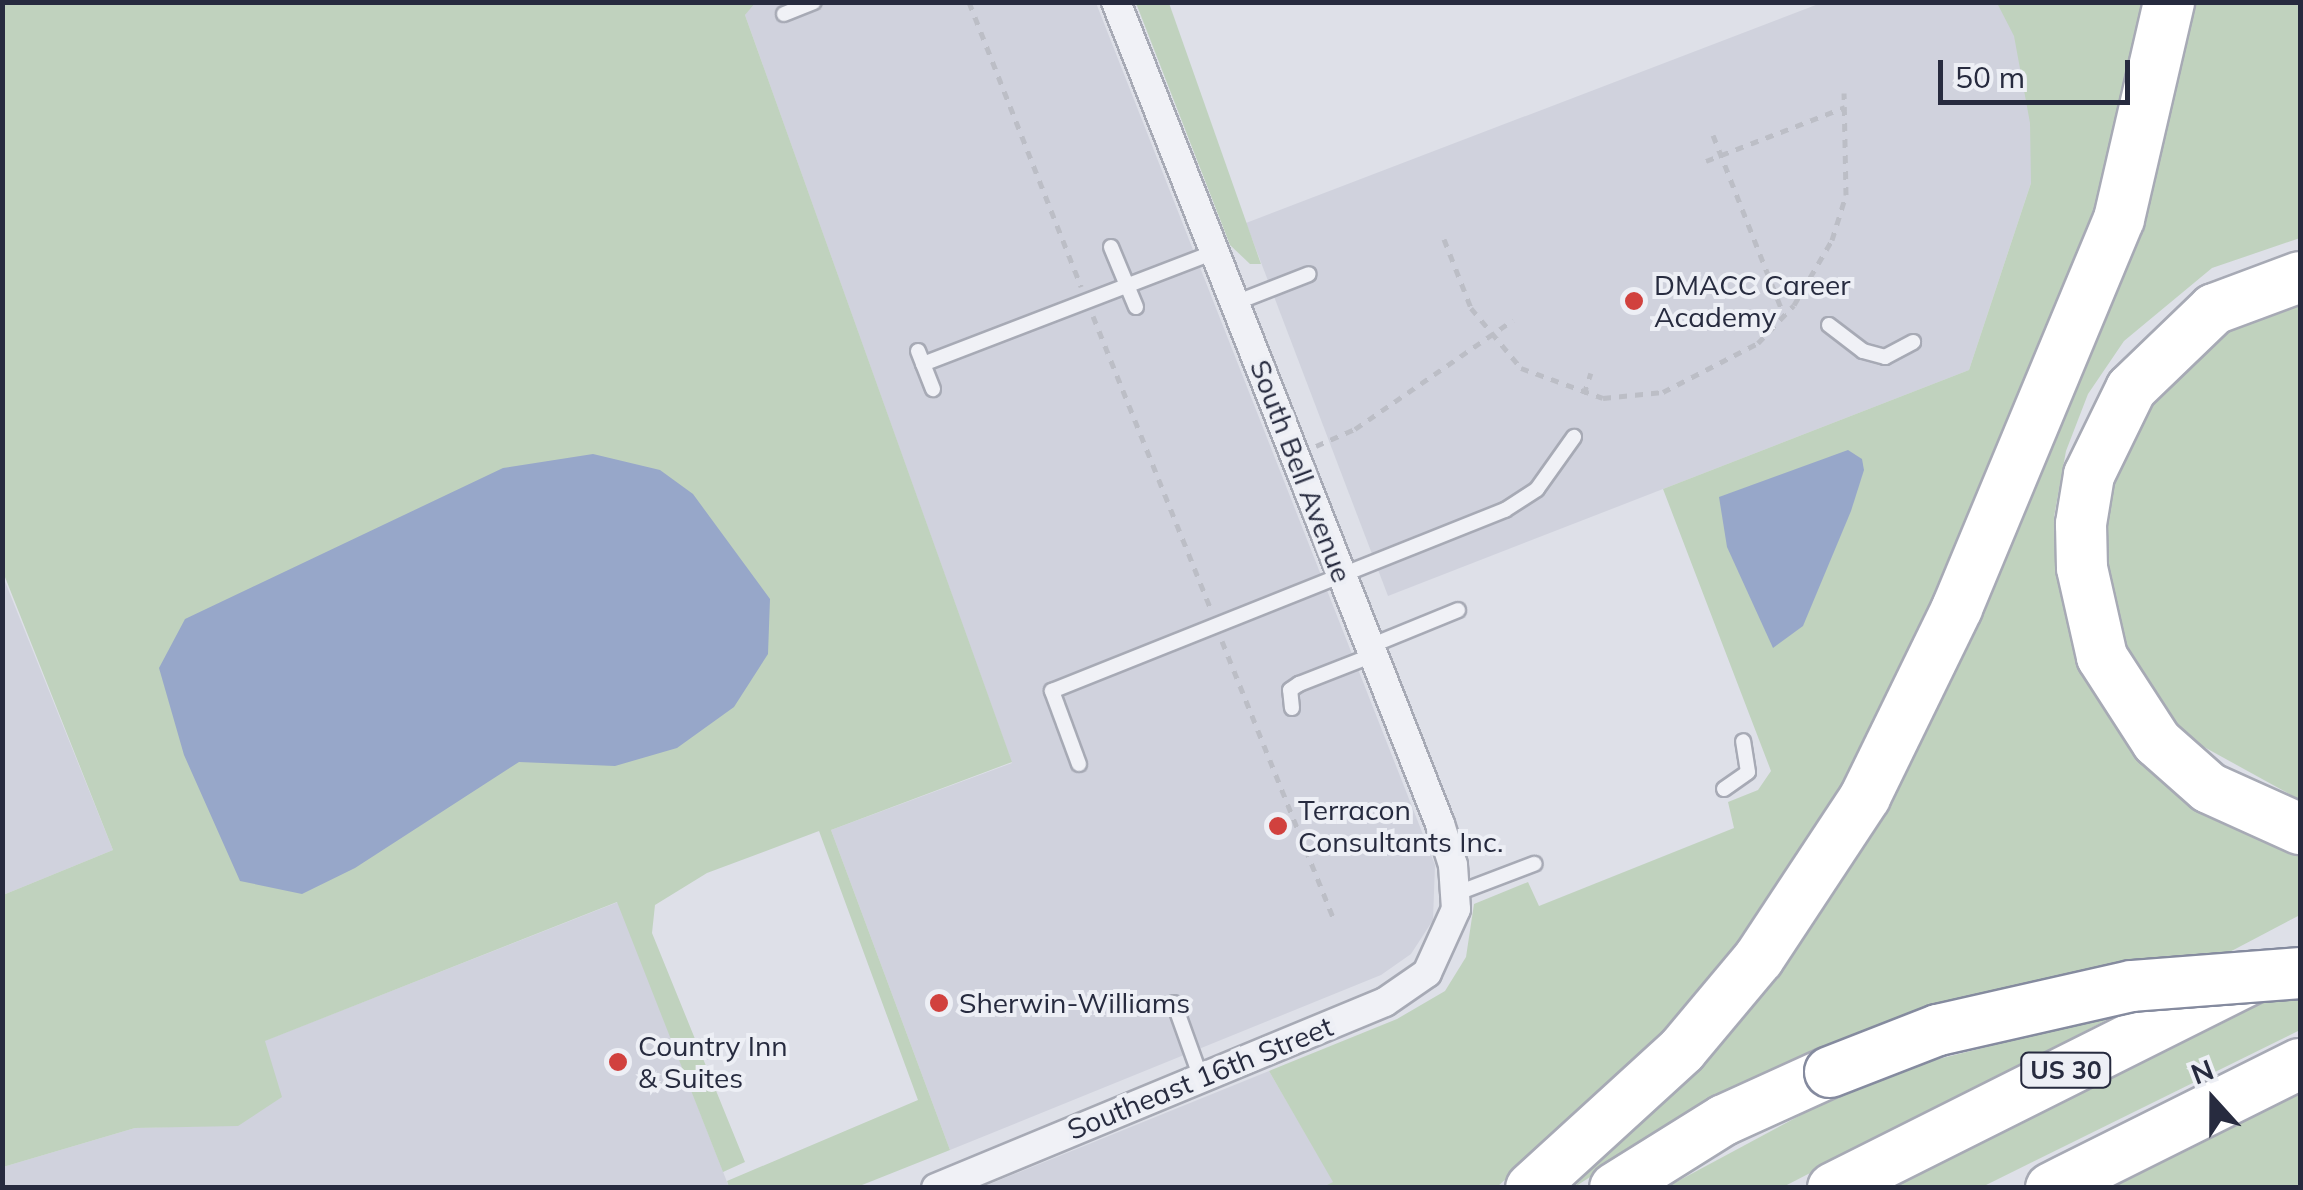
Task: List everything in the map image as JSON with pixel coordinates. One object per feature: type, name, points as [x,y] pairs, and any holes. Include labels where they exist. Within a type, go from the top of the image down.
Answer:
[{"type":"highway","points":[[1531,1188],[1682,1050],[1780,930],[1865,797],[1958,608],[2120,220],[2169,2]]},
{"type":"highway","points":[[2300,278],[2214,309],[2131,389],[2089,474],[2081,524],[2082,568],[2102,657],[2158,742],[2208,788],[2300,828]]},
{"type":"highway","name":"US 30","points":[[1833,1188],[2300,954]]},
{"type":"highway","points":[[1616,1188],[1724,1120],[1830,1072],[1938,1030],[2132,986],[2300,973]]},
{"type":"highway","points":[[2051,1188],[2300,1064]]},
{"type":"street","name":"South Bell Avenue","points":[[1116,2],[1440,824],[1455,894],[1444,943]]},
{"type":"street","name":"Southeast 16th Street","points":[[936,1188],[1385,1002],[1427,974],[1444,943]]},
{"type":"lane","points":[[784,14],[814,2]]},
{"type":"lane","points":[[1112,247],[1136,307]]},
{"type":"lane","points":[[933,389],[921,358],[1087,302],[1214,252]]},
{"type":"lane","points":[[1235,303],[1309,274]]},
{"type":"lane","points":[[1829,325],[1863,351],[1884,357],[1913,342]]},
{"type":"lane","points":[[1080,764],[1052,691],[1343,578],[1505,510],[1537,489],[1574,437]]},
{"type":"lane","points":[[1292,708],[1290,690],[1299,684],[1458,610]]},
{"type":"lane","points":[[1724,789],[1748,772],[1743,741]]},
{"type":"lane","points":[[1455,894],[1534,864]]},
{"type":"lane","points":[[1174,1003],[1201,1078]]},
{"type":"path","points":[[970,2],[1087,302]]},
{"type":"path","points":[[1444,239],[1471,308],[1521,368],[1603,398],[1662,392],[1716,370],[1758,343],[1784,316],[1832,240],[1846,194],[1844,93]]},
{"type":"path","points":[[1706,162],[1845,107]]},
{"type":"path","points":[[1713,135],[1784,316]]},
{"type":"path","points":[[1295,455],[1355,429],[1488,332],[1513,320]]},
{"type":"path","points":[[1584,394],[1591,373]]},
{"type":"shaded area","points":[[754,2],[1096,3],[1435,865],[1433,920],[1411,954],[1381,975],[950,1150],[831,830],[1012,763],[745,15]]},
{"type":"shaded area","name":"DMACC Career Academy","points":[[1821,3],[2062,3],[2031,183],[1969,370],[1388,596],[1246,223]]},
{"type":"shaded area","points":[[2,574],[113,850],[3,895],[2,895]]},
{"type":"shaded area","points":[[618,902],[729,1187],[3,1188],[3,1167],[135,1128],[238,1125],[264,1041]]},
{"type":"shaded area","points":[[1269,1071],[1334,1182],[1323,1188],[980,1188]]},
{"type":"green space","points":[[2,3],[755,3],[745,15],[1012,762],[831,830],[950,1150],[857,1187],[729,1187],[727,1181],[918,1100],[819,831],[707,873],[655,905],[652,933],[745,1162],[723,1172],[617,902],[265,1041],[282,1097],[238,1126],[135,1128],[3,1167],[3,895],[113,850],[3,572]]},
{"type":"green space","points":[[1136,3],[1169,3],[1261,264],[1250,264],[1230,245]]},
{"type":"green space","points":[[1997,3],[2142,3],[2105,184],[2045,341],[1897,680],[1832,801],[1756,927],[1658,1040],[1497,1187],[1323,1187],[1333,1182],[1269,1071],[1397,1019],[1445,991],[1466,957],[1474,904],[1528,882],[1539,906],[1734,828],[1728,802],[1758,790],[1771,771],[1663,489],[1969,370],[2031,183],[2030,123],[2014,36]]},
{"type":"green space","points":[[2182,3],[2300,3],[2300,238],[2212,268],[2124,341],[2088,394],[2066,451],[2054,517],[2059,585],[2083,660],[2300,840],[2300,915],[2222,956],[1676,1122],[1573,1188],[1648,1112],[1804,925]]},
{"type":"green space","points":[[2300,275],[2300,800],[2186,737],[2141,688],[2094,589],[2117,417]]},
{"type":"green space","points":[[2300,984],[2300,1030],[1982,1187],[1890,1188]]},
{"type":"green space","points":[[2118,1014],[1783,1187],[1665,1188],[1840,1094],[1911,1066]]},
{"type":"green space","points":[[2300,1084],[2300,1187],[2093,1187]]},
{"type":"water","points":[[1848,450],[1862,459],[1864,470],[1851,511],[1803,626],[1773,648],[1727,547],[1719,497]]},
{"type":"water","points":[[593,454],[660,470],[693,494],[770,599],[768,654],[734,707],[677,748],[615,766],[519,762],[355,868],[302,894],[240,881],[184,755],[159,668],[185,619],[503,468]]},
{"type":"place","name":"DMACC Career Academy","points":[[1634,301]]},
{"type":"place","name":"Terracon Consultants Inc.","points":[[1278,826]]},
{"type":"place","name":"Sherwin-Williams","points":[[939,1003]]},
{"type":"place","name":"Country Inn & Suites","points":[[618,1062]]}]
